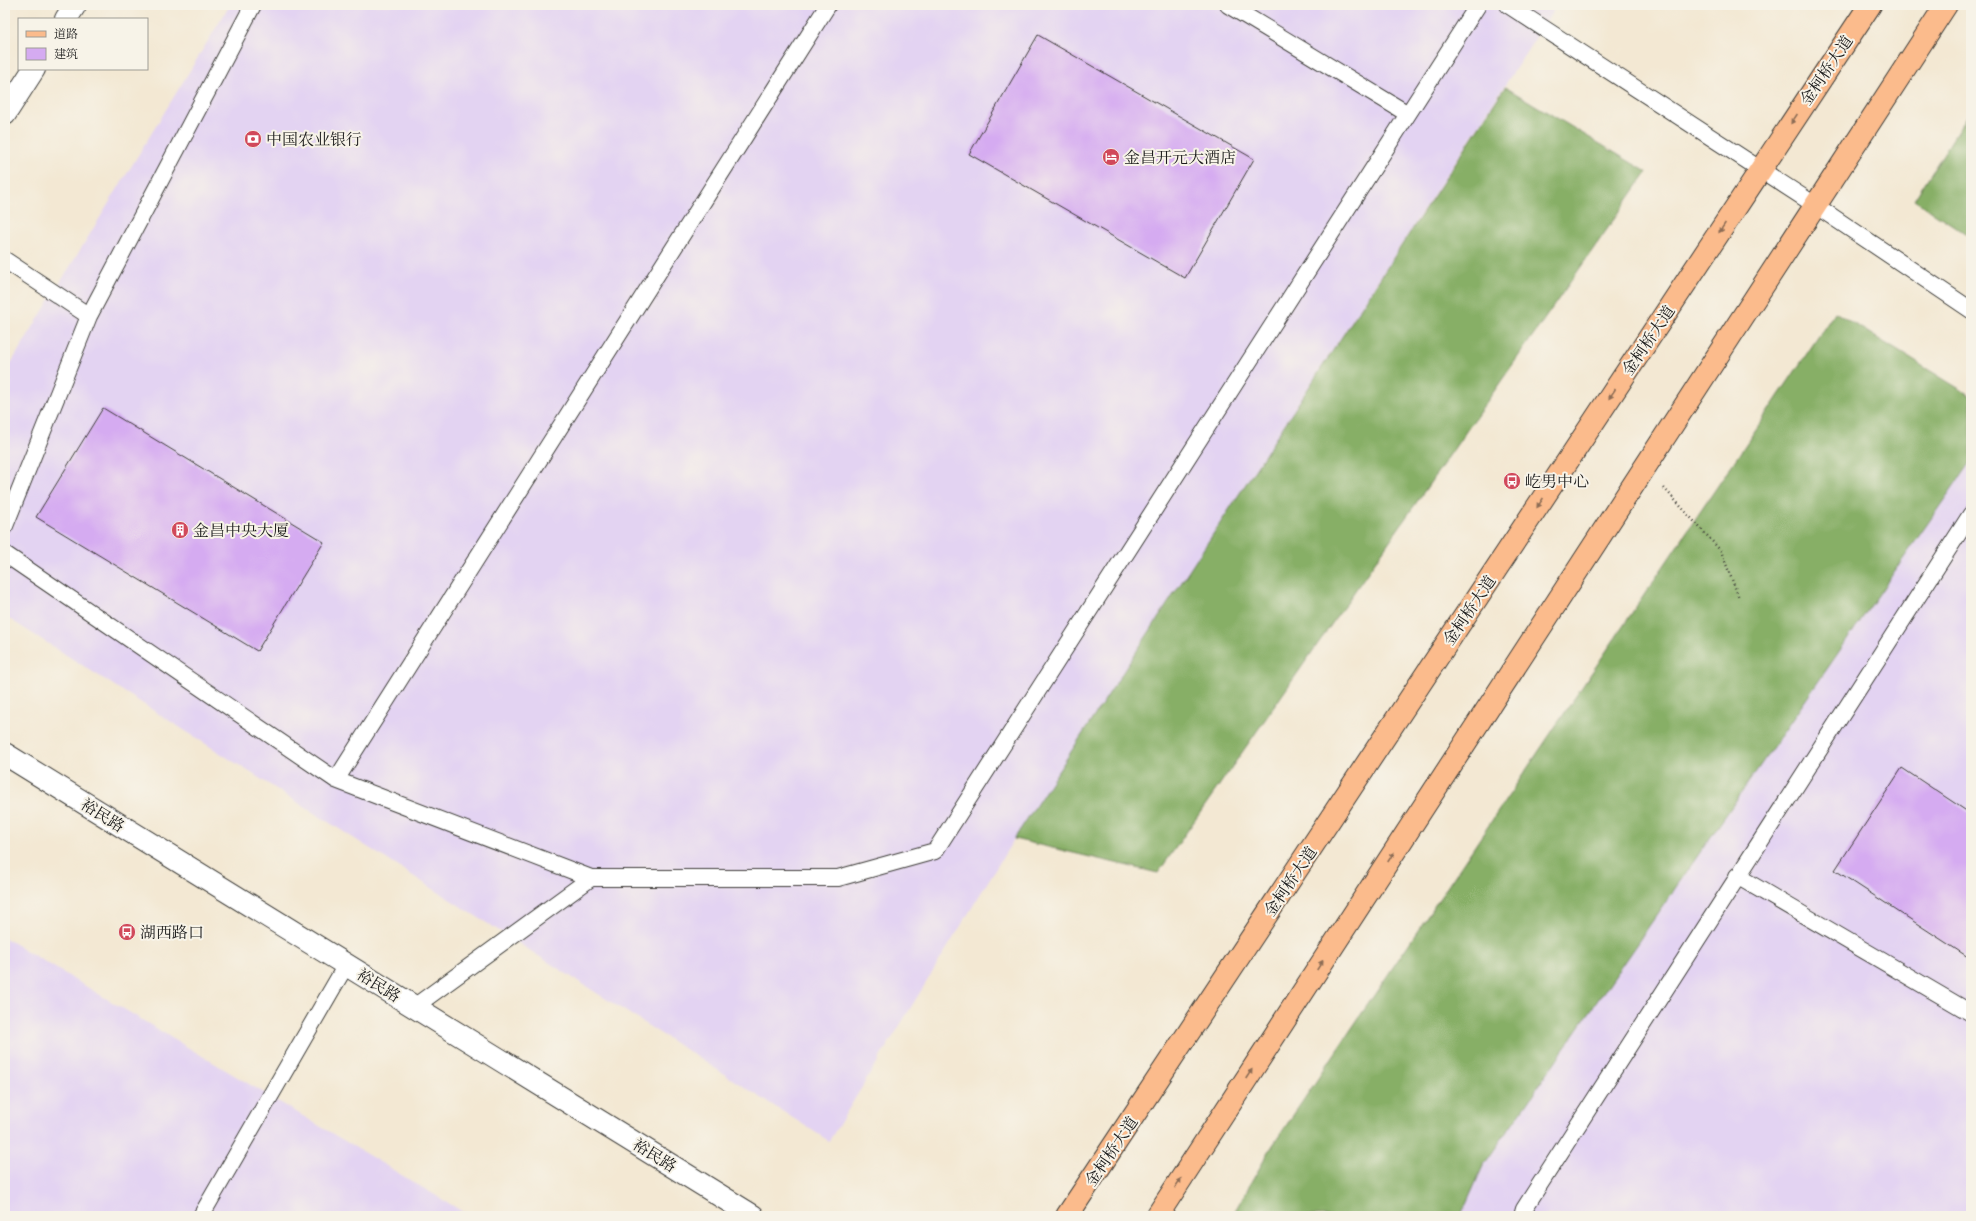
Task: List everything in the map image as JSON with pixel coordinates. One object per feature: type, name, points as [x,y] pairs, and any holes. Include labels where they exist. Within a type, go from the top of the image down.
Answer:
[{"type":"main road","name":"金柯桥大道","points":[[1068,1216],[1870,5]]},
{"type":"main road","points":[[1157,1216],[1946,5]]},
{"type":"street","points":[[67,18],[75,5]]},
{"type":"street","points":[[5,114],[33,70]]},
{"type":"street","name":"裕民路","points":[[5,754],[753,1216]]},
{"type":"lane","points":[[5,526],[88,316],[253,5]]},
{"type":"lane","points":[[336,780],[828,5]]},
{"type":"lane","points":[[1228,5],[1408,114]]},
{"type":"lane","points":[[5,554],[336,780],[591,878],[838,878],[935,851],[1478,5]]},
{"type":"lane","points":[[1508,5],[1815,205],[1971,310]]},
{"type":"lane","points":[[5,260],[88,316]]},
{"type":"lane","points":[[1522,1216],[1524,1209],[1971,514]]},
{"type":"lane","points":[[1737,876],[1971,1013]]},
{"type":"lane","points":[[414,1007],[591,878]]},
{"type":"lane","points":[[201,1216],[346,964]]},
{"type":"path","points":[[1645,466],[1721,551],[1739,598]]},
{"type":"shaded area","points":[[230,5],[1557,5],[1014,839],[829,1141],[5,616],[5,373]]},
{"type":"shaded area","points":[[1971,461],[1971,1216],[1461,1216],[1483,1166]]},
{"type":"shaded area","points":[[5,938],[470,1216],[5,1216]]},
{"type":"green space","points":[[1505,87],[1647,172],[1158,873],[1014,839]]},
{"type":"green space","points":[[1971,110],[1971,237],[1914,200]]},
{"type":"green space","points":[[1835,312],[1971,396],[1971,461],[1483,1166],[1461,1216],[1232,1216],[1271,1148]]},
{"type":"building","name":"金昌开元大酒店","points":[[1038,35],[1254,159],[1185,278],[969,154]]},
{"type":"building","name":"金昌中央大厦","points":[[103,408],[324,542],[257,651],[36,517]]},
{"type":"building","points":[[1902,768],[1971,814],[1971,959],[1835,870]]},
{"type":"place","name":"中国农业银行","points":[[253,139]]},
{"type":"place","name":"金昌开元大酒店","points":[[1111,157]]},
{"type":"place","name":"屹男中心","points":[[1512,481]]},
{"type":"place","name":"金昌中央大厦","points":[[180,530]]},
{"type":"place","name":"湖西路口","points":[[127,932]]}]
